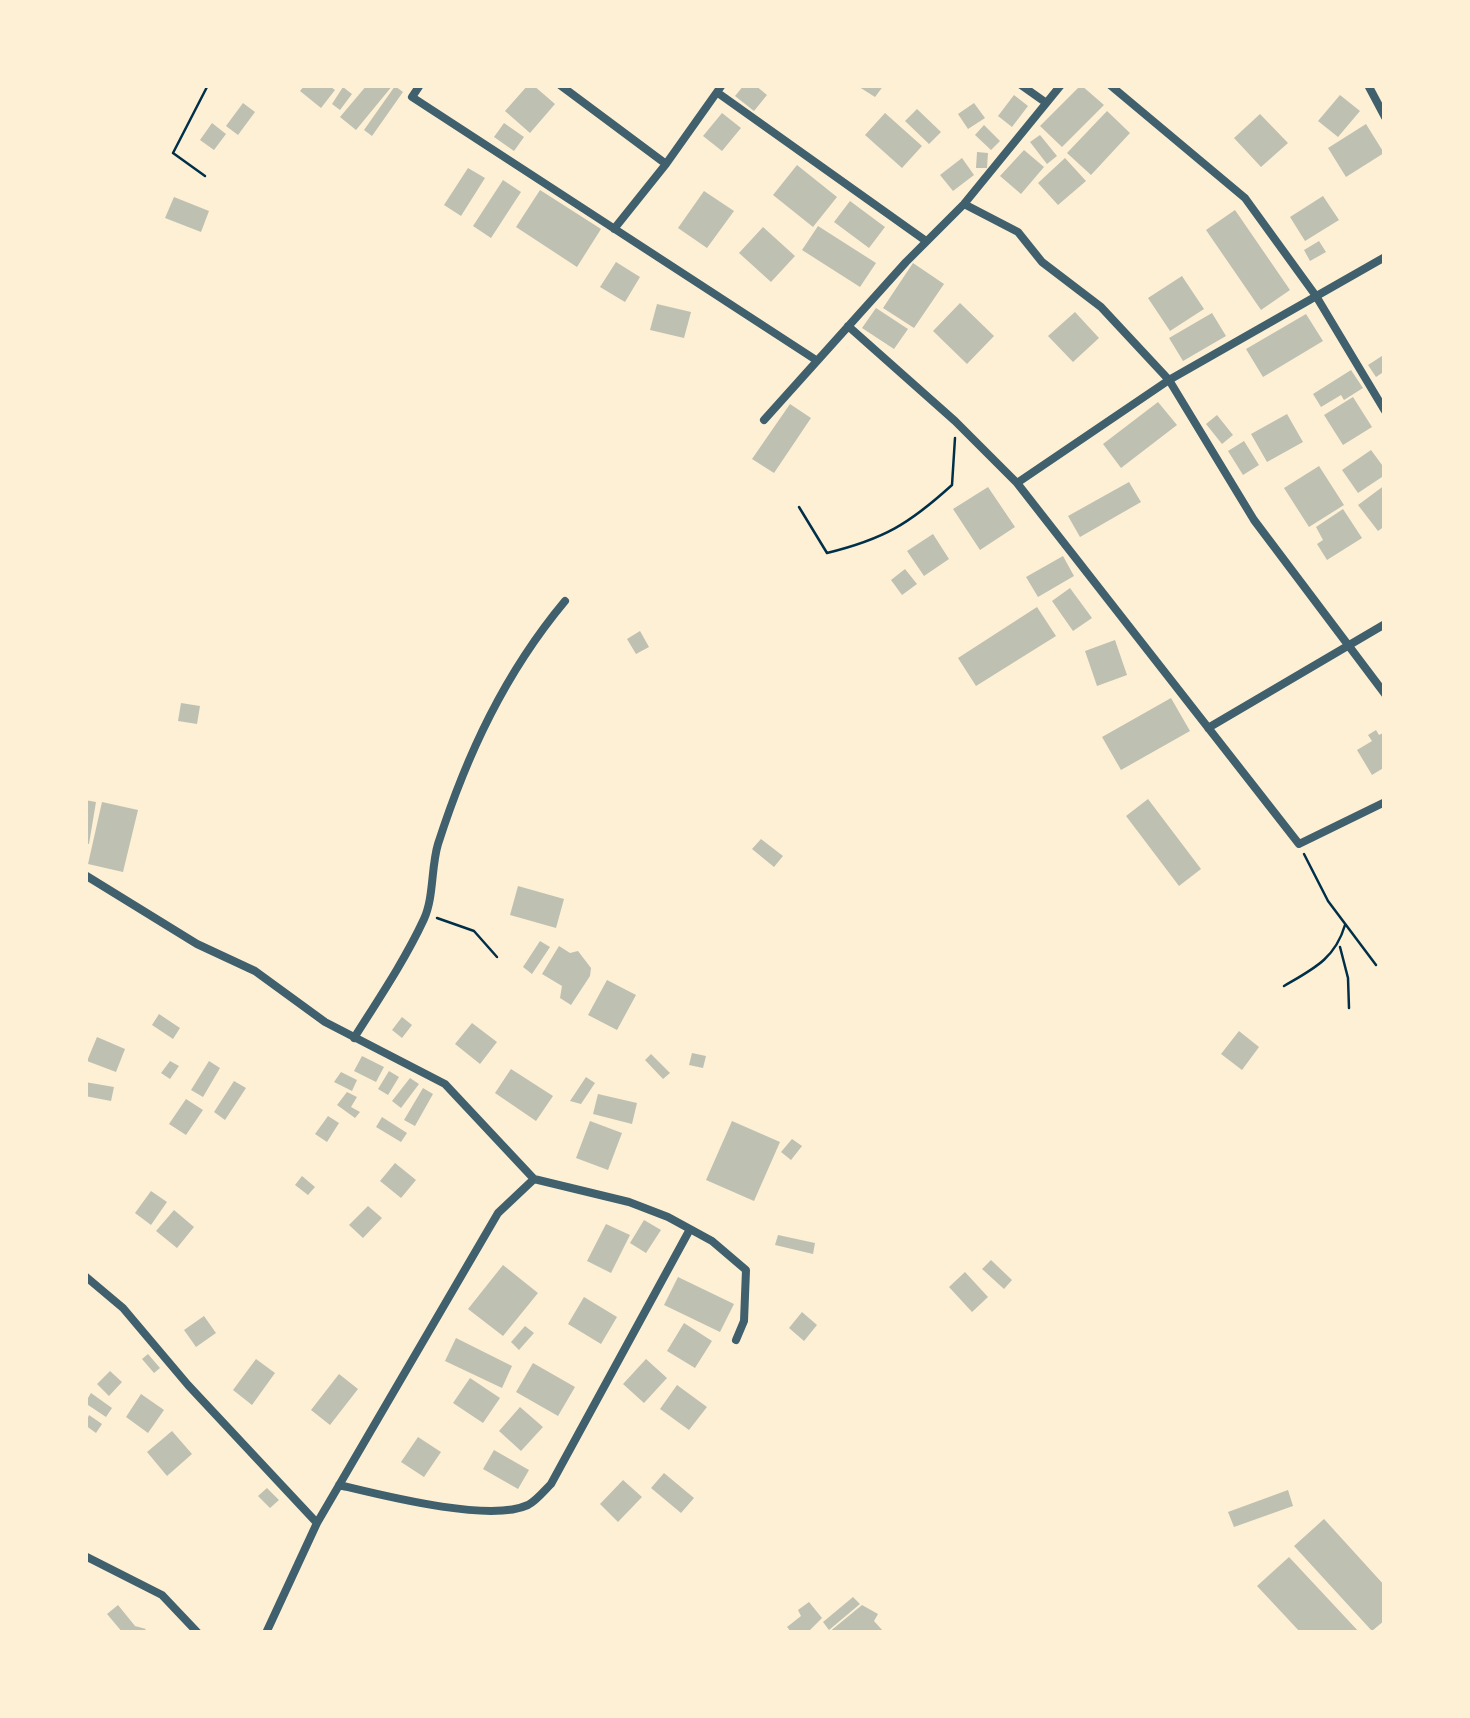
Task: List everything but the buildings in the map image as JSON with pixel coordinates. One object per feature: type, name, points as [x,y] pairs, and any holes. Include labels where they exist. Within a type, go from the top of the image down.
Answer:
[{"type":"street","points":[[420,85],[412,97],[816,360]]},
{"type":"street","points":[[560,85],[666,164]]},
{"type":"street","points":[[1022,85],[1045,102]]},
{"type":"street","points":[[764,420],[964,204],[1061,85]]},
{"type":"street","points":[[1110,85],[1245,198],[1316,296],[1385,411]]},
{"type":"street","points":[[1368,85],[1385,116]]},
{"type":"street","points":[[614,229],[720,89],[926,241]]},
{"type":"street","points":[[964,204],[1018,232],[1042,262],[1101,307],[1169,380],[1254,520],[1385,694]]},
{"type":"street","points":[[1017,483],[1169,380],[1385,256]]},
{"type":"street","points":[[848,326],[955,421],[1017,483],[1299,844],[1385,802]]},
{"type":"street","points":[[354,1038],[426,915],[435,854],[455,791],[504,684],[535,636],[565,600]]},
{"type":"street","points":[[1208,728],[1385,624]]},
{"type":"street","points":[[85,875],[196,944],[255,971],[325,1022],[445,1084],[534,1178],[629,1202],[668,1217],[712,1241],[746,1270],[744,1321],[736,1340]]},
{"type":"street","points":[[266,1633],[317,1522],[498,1213],[534,1178]]},
{"type":"street","points":[[340,1485],[440,1507],[498,1510],[530,1505],[551,1484],[688,1231]]},
{"type":"street","points":[[85,1276],[123,1308],[317,1522]]},
{"type":"street","points":[[85,1556],[162,1595],[198,1633]]},
{"type":"path","points":[[205,176],[173,153],[208,85]]},
{"type":"path","points":[[799,506],[827,553],[859,546],[912,521],[952,485],[955,421]]},
{"type":"path","points":[[1299,844],[1328,900],[1376,966]]},
{"type":"path","points":[[426,915],[474,931],[497,956]]},
{"type":"path","points":[[1284,986],[1315,968],[1339,946],[1346,924]]},
{"type":"path","points":[[1339,946],[1348,978],[1349,1008]]}]
